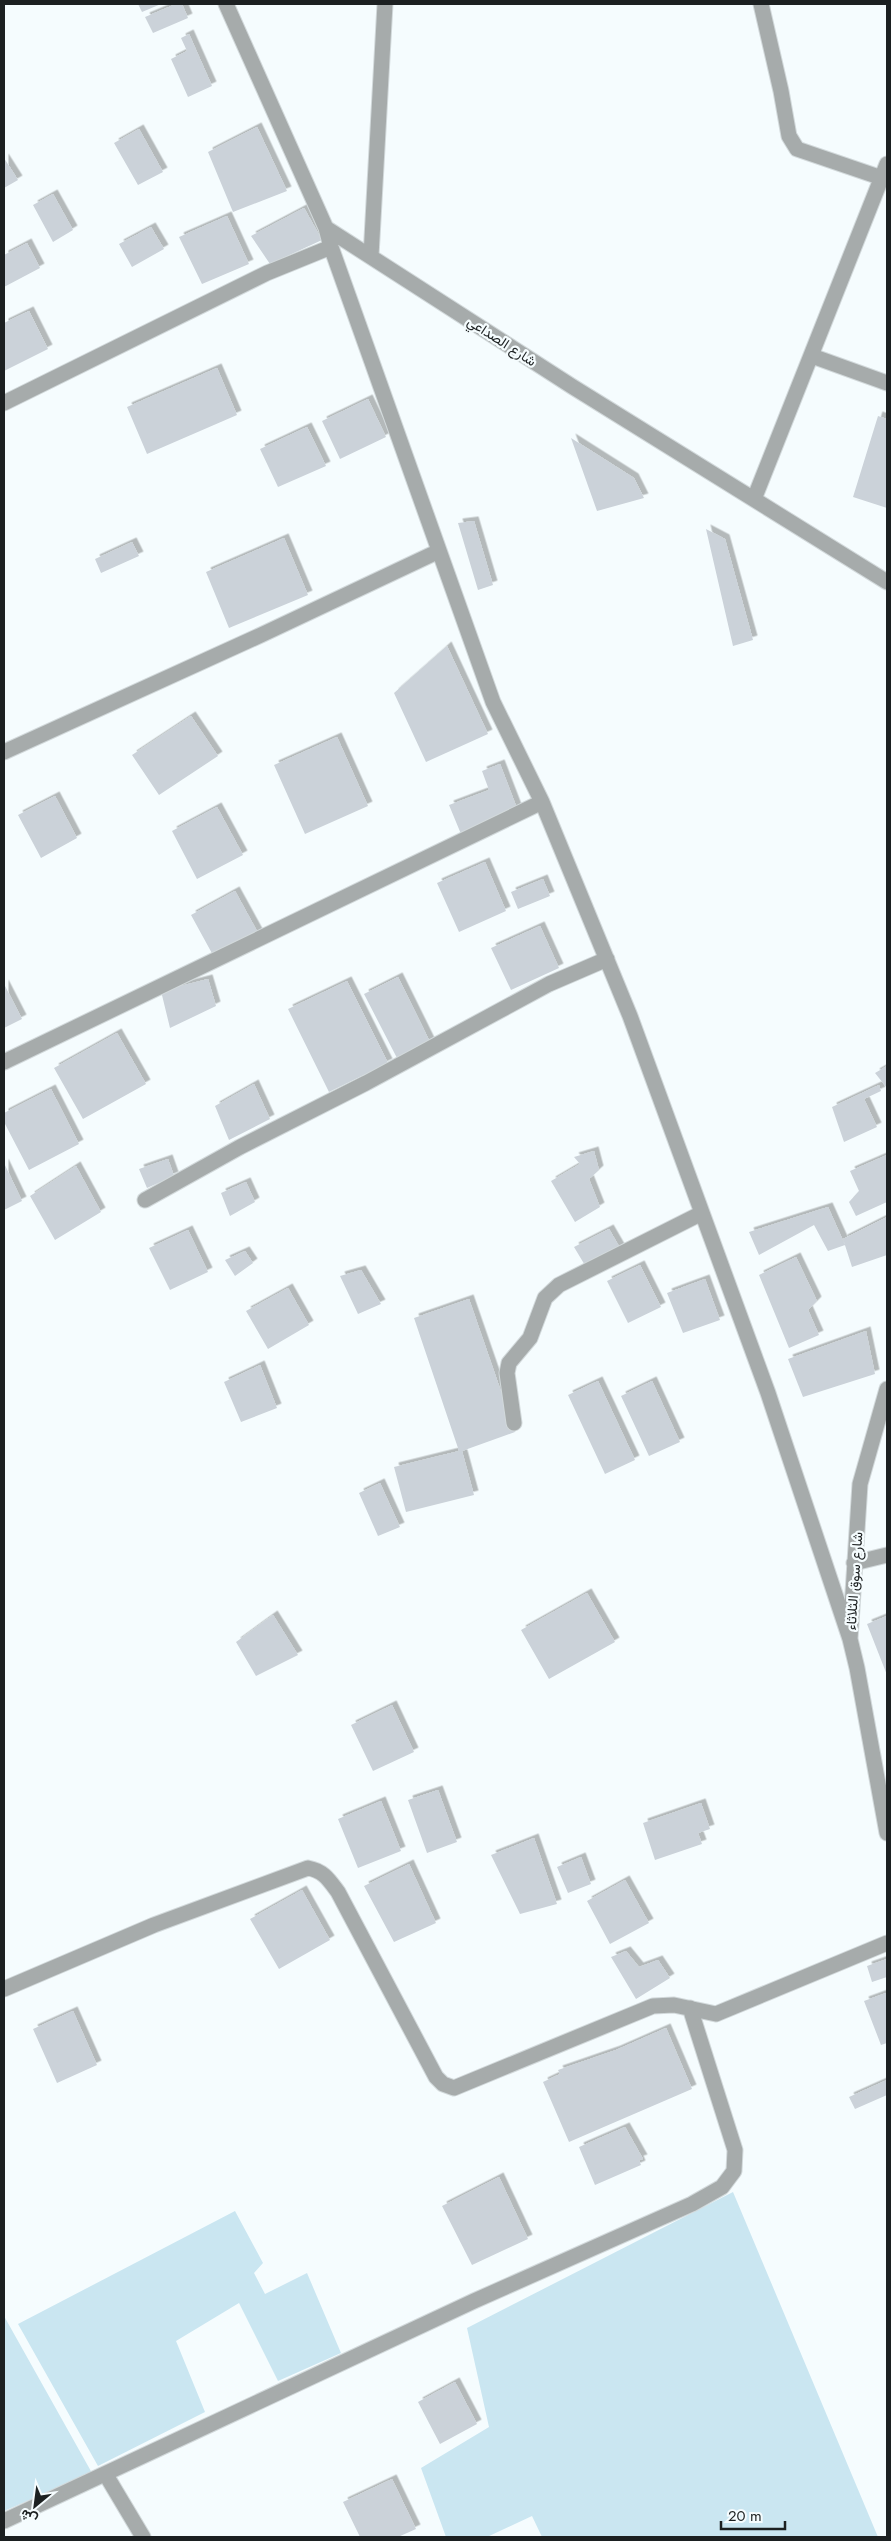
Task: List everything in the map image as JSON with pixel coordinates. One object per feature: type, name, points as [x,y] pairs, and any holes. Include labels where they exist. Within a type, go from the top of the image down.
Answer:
[{"type":"street","points":[[226,4],[326,228],[331,247],[493,702],[542,802],[607,959],[768,1393],[850,1638]]},
{"type":"street","points":[[371,256],[386,4]]},
{"type":"street","points":[[754,499],[884,171],[797,149],[789,136],[781,91],[761,4]]},
{"type":"street","name":"شارع الصداعي","points":[[326,228],[573,387],[887,582]]},
{"type":"street","points":[[4,402],[267,273],[331,247]]},
{"type":"street","points":[[812,356],[887,383]]},
{"type":"street","points":[[4,752],[261,635],[439,551]]},
{"type":"street","points":[[4,1062],[542,802]]},
{"type":"street","points":[[145,1200],[240,1147],[366,1083],[549,984],[607,959]]},
{"type":"street","points":[[514,1423],[507,1373],[509,1363],[530,1338],[545,1298],[559,1286],[702,1213]]},
{"type":"street","name":"شارع سوق الثلاثاء","points":[[887,1389],[860,1484],[850,1638],[858,1668],[887,1833]]},
{"type":"street","points":[[854,1563],[887,1555]]},
{"type":"street","points":[[4,1989],[154,1925],[308,1868],[326,1875],[338,1892],[436,2077],[443,2084],[454,2088],[653,2006],[674,2005],[716,2014],[887,1943]]},
{"type":"street","points":[[4,2521],[106,2475],[474,2301],[692,2204],[722,2186],[734,2171],[735,2150],[690,2008]]},
{"type":"street","points":[[106,2475],[143,2537]]},
{"type":"shaded area","points":[[733,2192],[878,2537],[542,2537],[532,2516],[487,2537],[446,2537],[421,2468],[489,2427],[467,2328]]},
{"type":"shaded area","points":[[235,2211],[263,2263],[254,2273],[265,2294],[307,2273],[341,2353],[278,2381],[239,2303],[176,2341],[205,2412],[98,2466],[18,2324]]},
{"type":"shaded area","points":[[4,2316],[92,2473],[4,2511]]},
{"type":"building","points":[[138,4],[161,4],[142,12]]},
{"type":"building","points":[[176,4],[182,4],[188,18],[153,33],[145,17]]},
{"type":"building","points":[[189,34],[212,86],[188,97],[171,59],[187,51],[181,38]]},
{"type":"building","points":[[257,127],[287,191],[233,212],[208,152]]},
{"type":"building","points":[[139,129],[163,172],[138,185],[114,143]]},
{"type":"building","points":[[4,158],[18,180],[4,188]]},
{"type":"building","points":[[53,194],[73,230],[53,242],[33,205]]},
{"type":"building","points":[[304,208],[322,240],[270,264],[251,236]]},
{"type":"building","points":[[227,216],[249,264],[202,284],[179,237]]},
{"type":"building","points":[[151,227],[164,249],[132,267],[119,244]]},
{"type":"building","points":[[27,243],[40,268],[4,287],[4,255]]},
{"type":"building","points":[[29,311],[48,349],[4,371],[4,323]]},
{"type":"building","points":[[217,368],[237,415],[147,454],[127,407]]},
{"type":"building","points":[[368,399],[386,437],[340,459],[322,421]]},
{"type":"building","points":[[878,416],[887,419],[887,508],[853,497]]},
{"type":"building","points":[[307,427],[326,466],[278,487],[260,449]]},
{"type":"building","points":[[571,438],[634,478],[644,498],[597,511]]},
{"type":"building","points":[[474,521],[493,585],[478,590],[458,523]]},
{"type":"building","points":[[706,529],[725,539],[753,640],[733,646]]},
{"type":"building","points":[[284,538],[308,595],[229,628],[206,572]]},
{"type":"building","points":[[132,542],[139,556],[101,573],[95,559]]},
{"type":"building","points":[[447,646],[488,734],[426,762],[394,693]]},
{"type":"building","points":[[191,716],[218,756],[159,795],[132,755]]},
{"type":"building","points":[[337,737],[368,806],[305,834],[274,765]]},
{"type":"building","points":[[500,764],[518,811],[461,834],[449,805],[489,790],[482,771]]},
{"type":"building","points":[[55,796],[77,838],[41,858],[18,815]]},
{"type":"building","points":[[217,807],[243,855],[197,879],[172,831]]},
{"type":"building","points":[[485,862],[506,911],[459,932],[437,883]]},
{"type":"building","points":[[543,879],[550,896],[518,909],[511,892]]},
{"type":"building","points":[[235,891],[258,933],[214,957],[191,915]]},
{"type":"building","points":[[540,926],[559,968],[511,990],[491,948]]},
{"type":"building","points":[[398,977],[430,1042],[397,1058],[364,994]]},
{"type":"building","points":[[208,979],[216,1006],[170,1028],[161,991]]},
{"type":"building","points":[[347,981],[388,1063],[329,1092],[288,1009]]},
{"type":"building","points":[[4,984],[22,1019],[4,1028]]},
{"type":"building","points":[[117,1033],[146,1084],[83,1119],[54,1068]]},
{"type":"building","points":[[887,1066],[887,1088],[875,1073]]},
{"type":"building","points":[[254,1084],[270,1119],[229,1140],[215,1106]]},
{"type":"building","points":[[879,1085],[881,1091],[864,1099],[877,1127],[844,1142],[832,1107]]},
{"type":"building","points":[[51,1089],[79,1144],[29,1170],[4,1122],[4,1113]]},
{"type":"building","points":[[594,1151],[599,1170],[589,1179],[600,1207],[575,1222],[551,1181],[580,1164],[574,1157]]},
{"type":"building","points":[[887,1155],[887,1202],[856,1216],[849,1202],[859,1191],[850,1171]]},
{"type":"building","points":[[168,1159],[174,1176],[147,1188],[139,1169]]},
{"type":"building","points":[[4,1163],[22,1201],[4,1210]]},
{"type":"building","points":[[76,1166],[101,1212],[55,1240],[30,1196]]},
{"type":"building","points":[[246,1182],[255,1202],[230,1216],[221,1193]]},
{"type":"building","points":[[828,1207],[845,1245],[828,1251],[814,1225],[759,1255],[749,1232]]},
{"type":"building","points":[[887,1217],[887,1255],[852,1267],[843,1239]]},
{"type":"building","points":[[609,1229],[620,1248],[586,1267],[574,1247]]},
{"type":"building","points":[[188,1230],[208,1272],[170,1290],[149,1248]]},
{"type":"building","points":[[245,1251],[253,1263],[235,1276],[225,1260]]},
{"type":"building","points":[[796,1257],[817,1301],[808,1310],[819,1335],[789,1348],[759,1275]]},
{"type":"building","points":[[640,1265],[661,1307],[628,1323],[607,1281]]},
{"type":"building","points":[[361,1270],[381,1304],[358,1314],[340,1276]]},
{"type":"building","points":[[705,1279],[720,1320],[683,1333],[667,1293]]},
{"type":"building","points":[[288,1288],[309,1325],[268,1349],[246,1311]]},
{"type":"building","points":[[469,1299],[515,1432],[462,1451],[474,1495],[406,1512],[394,1467],[459,1451],[414,1318]]},
{"type":"building","points":[[866,1331],[875,1374],[803,1397],[788,1359]]},
{"type":"building","points":[[260,1365],[277,1408],[241,1422],[224,1382]]},
{"type":"building","points":[[598,1381],[635,1460],[605,1474],[568,1395]]},
{"type":"building","points":[[652,1381],[680,1442],[649,1456],[621,1396]]},
{"type":"building","points":[[380,1483],[400,1527],[378,1536],[359,1493]]},
{"type":"building","points":[[587,1593],[615,1642],[549,1679],[521,1630]]},
{"type":"building","points":[[273,1615],[298,1655],[256,1676],[236,1642]]},
{"type":"building","points":[[887,1616],[887,1675],[867,1624]]},
{"type":"building","points":[[392,1705],[414,1752],[373,1771],[351,1725]]},
{"type":"building","points":[[438,1790],[457,1842],[427,1853],[408,1800]]},
{"type":"building","points":[[381,1801],[401,1851],[358,1868],[338,1819]]},
{"type":"building","points":[[701,1803],[710,1829],[698,1833],[702,1844],[655,1860],[643,1823]]},
{"type":"building","points":[[534,1838],[557,1904],[520,1914],[491,1855]]},
{"type":"building","points":[[581,1857],[591,1884],[568,1893],[557,1867]]},
{"type":"building","points":[[409,1864],[436,1923],[394,1942],[364,1886]]},
{"type":"building","points":[[625,1880],[649,1923],[610,1944],[587,1901]]},
{"type":"building","points":[[302,1890],[330,1940],[279,1969],[250,1919]]},
{"type":"building","points":[[626,1951],[639,1967],[658,1960],[670,1978],[636,1999],[611,1957]]},
{"type":"building","points":[[887,1959],[887,1977],[872,1982],[867,1966]]},
{"type":"building","points":[[886,1993],[887,2043],[881,2045],[864,2001]]},
{"type":"building","points":[[73,2011],[97,2065],[57,2083],[33,2029]]},
{"type":"building","points":[[666,2028],[692,2089],[569,2142],[543,2082],[560,2074],[558,2070],[616,2050]]},
{"type":"building","points":[[887,2080],[887,2095],[855,2109],[849,2097]]},
{"type":"building","points":[[625,2127],[643,2159],[639,2160],[641,2165],[595,2185],[579,2147]]},
{"type":"building","points":[[499,2177],[528,2239],[472,2265],[442,2206]]},
{"type":"building","points":[[455,2382],[477,2424],[440,2444],[418,2402]]},
{"type":"building","points":[[392,2479],[416,2529],[398,2537],[360,2537],[343,2502]]}]
